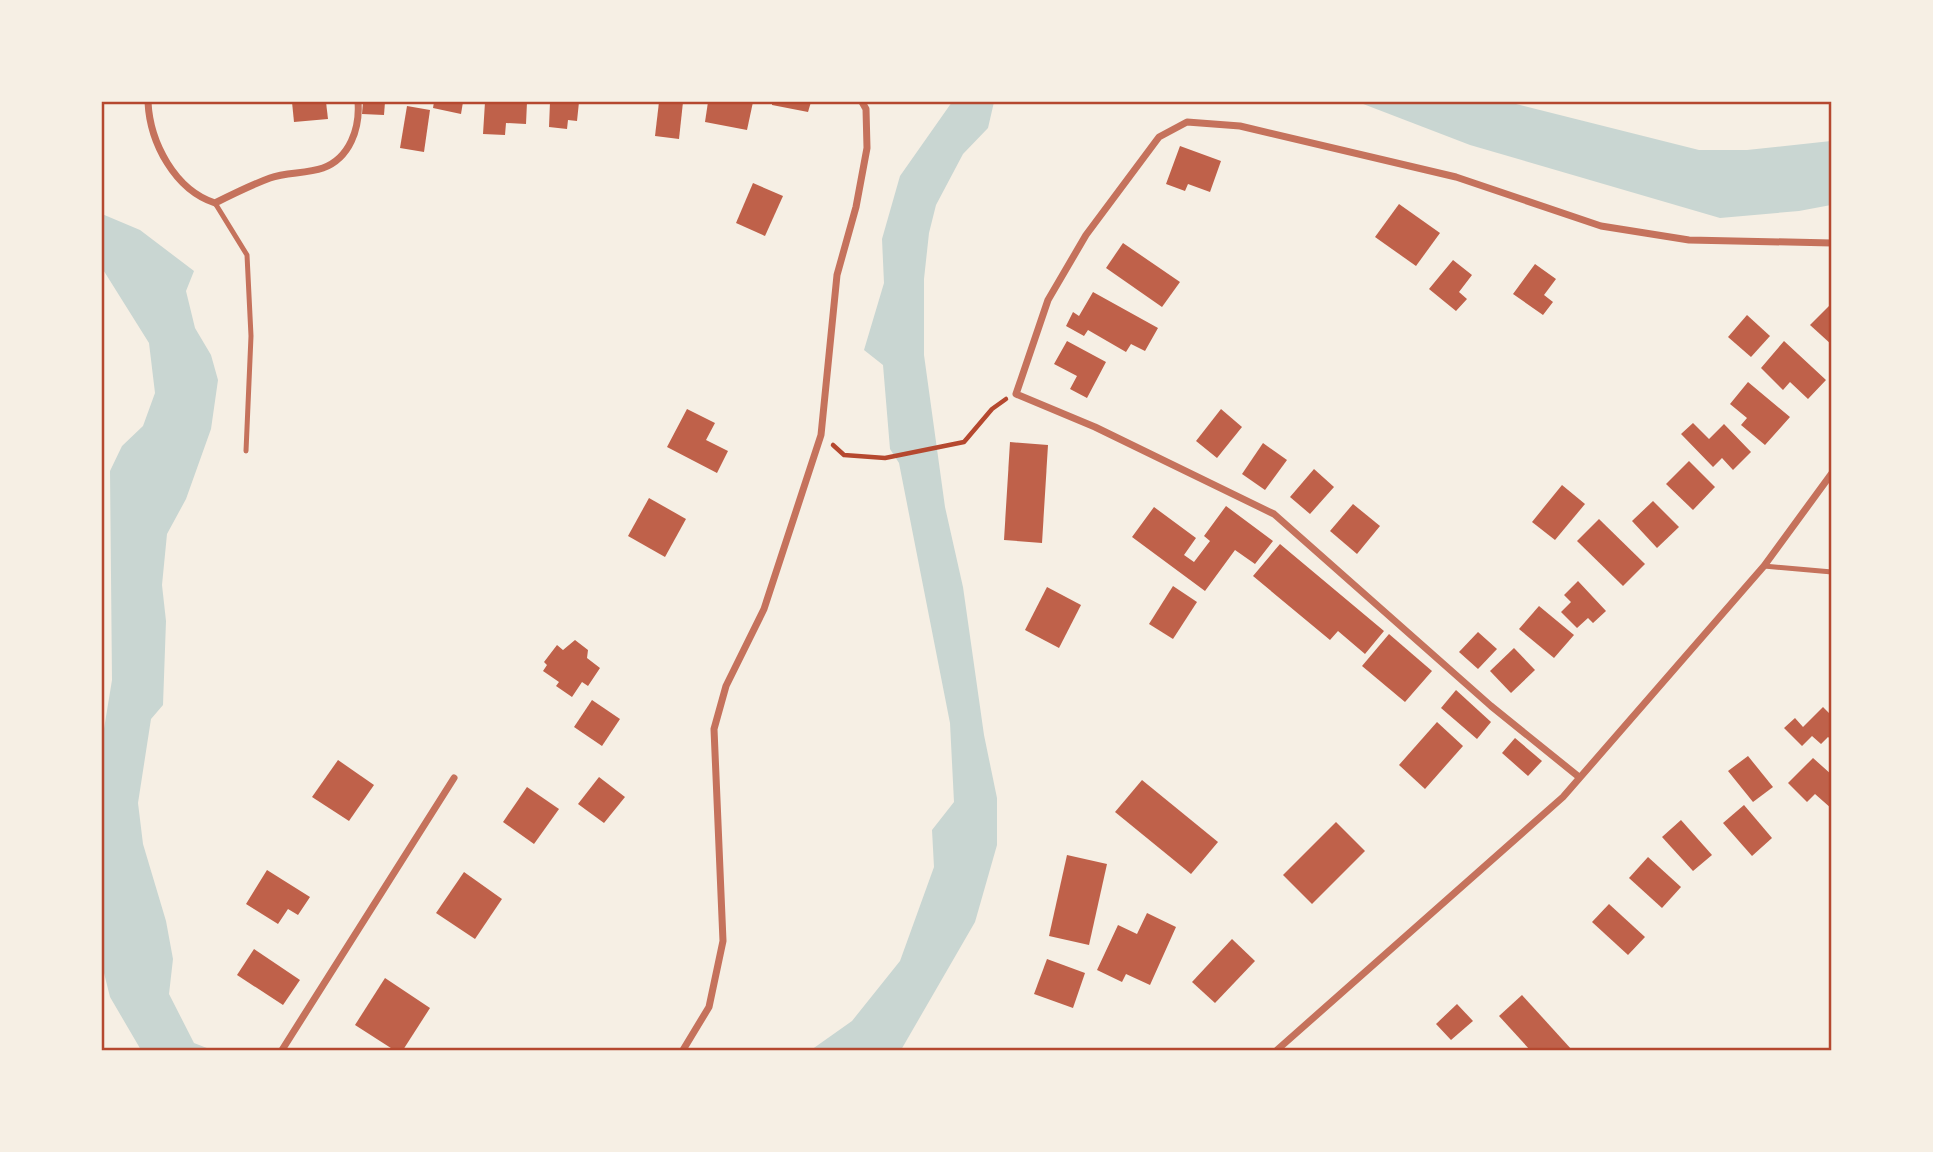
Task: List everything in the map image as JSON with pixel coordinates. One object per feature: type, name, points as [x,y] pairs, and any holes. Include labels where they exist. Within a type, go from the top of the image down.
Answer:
[{"type":"street","points":[[148,102],[159,145],[178,180],[199,197],[215,202],[272,177],[323,168],[341,156],[360,122],[358,102]]},
{"type":"street","points":[[683,1051],[709,1007],[723,941],[714,729],[726,686],[764,609],[821,435],[837,275],[867,148],[866,109],[862,102]]},
{"type":"street","points":[[1580,777],[1491,706],[1273,514],[1095,427],[1016,394],[1048,300],[1086,236],[1158,137],[1187,122],[1240,126],[1455,177],[1601,226],[1689,240],[1832,243]]},
{"type":"street","points":[[1277,1051],[1563,797],[1764,566],[1832,473]]},
{"type":"street","points":[[282,1051],[454,778]]},
{"type":"lane","points":[[215,202],[247,255],[251,336],[246,451]]},
{"type":"lane","points":[[1764,566],[1832,572]]},
{"type":"path","points":[[821,435],[844,455],[885,458],[964,442],[992,408]]},
{"type":"shaded area","points":[[952,102],[994,102],[988,128],[963,154],[936,205],[929,233],[924,279],[924,355],[945,507],[963,587],[984,735],[997,798],[997,845],[975,922],[901,1050],[811,1050],[852,1021],[900,961],[934,867],[932,830],[954,802],[950,723],[899,463],[890,449],[883,365],[864,350],[884,283],[882,239],[900,176]]},
{"type":"shaded area","points":[[1358,102],[1508,102],[1699,150],[1747,150],[1831,141],[1831,205],[1799,211],[1720,218],[1470,145]]},
{"type":"shaded area","points":[[102,214],[140,230],[194,271],[186,291],[195,328],[211,355],[218,380],[211,429],[186,499],[167,534],[162,585],[166,621],[163,705],[151,719],[138,803],[143,844],[166,921],[173,959],[169,994],[194,1043],[212,1050],[141,1050],[110,997],[102,965],[102,741],[112,680],[110,471],[122,446],[143,426],[155,393],[149,343],[102,268]]},
{"type":"building","points":[[292,102],[326,102],[328,119],[294,122]]},
{"type":"building","points":[[363,102],[385,102],[384,115],[362,114]]},
{"type":"building","points":[[434,102],[463,102],[461,114],[433,108]]},
{"type":"building","points":[[485,102],[527,102],[526,124],[506,123],[505,135],[483,134]]},
{"type":"building","points":[[550,102],[579,102],[577,121],[568,120],[567,129],[549,127]]},
{"type":"building","points":[[659,102],[683,102],[679,139],[655,136]]},
{"type":"building","points":[[708,102],[753,102],[747,130],[705,122]]},
{"type":"building","points":[[772,102],[811,102],[808,112],[772,105]]},
{"type":"building","points":[[407,106],[430,110],[424,152],[400,148]]},
{"type":"building","points":[[1180,146],[1221,161],[1210,192],[1188,184],[1185,191],[1166,184]]},
{"type":"building","points":[[753,183],[783,196],[765,236],[736,223]]},
{"type":"building","points":[[1399,204],[1440,233],[1416,266],[1375,237]]},
{"type":"building","points":[[1123,243],[1180,282],[1162,307],[1106,268]]},
{"type":"building","points":[[1453,260],[1472,275],[1459,292],[1467,299],[1456,311],[1429,289]]},
{"type":"building","points":[[1535,264],[1556,279],[1544,295],[1553,302],[1543,315],[1513,294]]},
{"type":"building","points":[[1093,292],[1158,328],[1145,351],[1131,344],[1126,352],[1088,330],[1084,336],[1066,326],[1073,312],[1079,316]]},
{"type":"building","points":[[1832,303],[1832,345],[1810,325]]},
{"type":"building","points":[[1747,315],[1770,336],[1751,357],[1728,337]]},
{"type":"building","points":[[1067,341],[1106,362],[1087,398],[1070,389],[1077,376],[1054,364]]},
{"type":"building","points":[[1784,341],[1826,380],[1808,399],[1790,382],[1783,390],[1761,368]]},
{"type":"building","points":[[1748,382],[1790,417],[1765,445],[1741,425],[1747,418],[1730,404]]},
{"type":"building","points":[[687,409],[715,423],[706,440],[728,451],[717,473],[667,447]]},
{"type":"building","points":[[1221,409],[1242,427],[1217,458],[1196,441]]},
{"type":"building","points":[[1693,423],[1709,439],[1724,424],[1751,452],[1733,470],[1722,458],[1713,467],[1681,434]]},
{"type":"building","points":[[1010,442],[1048,445],[1042,543],[1004,540]]},
{"type":"building","points":[[1263,443],[1287,460],[1265,490],[1242,474]]},
{"type":"building","points":[[1689,461],[1715,487],[1693,510],[1666,484]]},
{"type":"building","points":[[1314,469],[1334,487],[1310,514],[1290,497]]},
{"type":"building","points":[[1562,485],[1585,504],[1555,540],[1532,522]]},
{"type":"building","points":[[649,498],[686,519],[665,557],[628,536]]},
{"type":"building","points":[[1653,501],[1679,527],[1657,548],[1632,521]]},
{"type":"building","points":[[1353,504],[1380,526],[1357,554],[1330,531]]},
{"type":"building","points":[[1226,506],[1273,541],[1255,564],[1235,550],[1205,591],[1132,537],[1154,507],[1196,538],[1184,555],[1194,562],[1210,541],[1204,536]]},
{"type":"building","points":[[1599,519],[1645,564],[1623,586],[1577,541]]},
{"type":"building","points":[[1280,544],[1384,631],[1365,654],[1338,631],[1330,640],[1253,576]]},
{"type":"building","points":[[1578,581],[1606,611],[1593,623],[1588,618],[1577,628],[1561,612],[1571,602],[1564,595]]},
{"type":"building","points":[[1173,586],[1197,602],[1173,639],[1149,624]]},
{"type":"building","points":[[1047,587],[1081,605],[1059,648],[1025,630]]},
{"type":"building","points":[[1539,606],[1574,635],[1554,658],[1519,629]]},
{"type":"building","points":[[1478,632],[1497,649],[1478,669],[1459,652]]},
{"type":"building","points":[[1389,634],[1432,671],[1405,702],[1362,666]]},
{"type":"building","points":[[575,640],[588,650],[587,658],[600,668],[588,686],[582,682],[572,697],[556,686],[559,682],[543,671],[547,665],[544,662],[557,645],[563,650]]},
{"type":"building","points":[[1514,648],[1535,670],[1511,693],[1490,671]]},
{"type":"building","points":[[1456,690],[1491,722],[1477,739],[1441,708]]},
{"type":"building","points":[[592,700],[620,719],[602,746],[574,727]]},
{"type":"building","points":[[1823,707],[1832,716],[1832,740],[1828,737],[1821,744],[1812,736],[1802,746],[1784,728],[1795,718],[1803,727]]},
{"type":"building","points":[[1437,722],[1463,746],[1425,789],[1399,765]]},
{"type":"building","points":[[1515,738],[1542,761],[1528,776],[1502,753]]},
{"type":"building","points":[[1748,756],[1773,787],[1753,802],[1728,771]]},
{"type":"building","points":[[1813,758],[1832,775],[1832,809],[1815,794],[1807,802],[1788,783]]},
{"type":"building","points":[[338,760],[374,785],[349,821],[312,797]]},
{"type":"building","points":[[599,777],[625,797],[604,823],[578,804]]},
{"type":"building","points":[[1142,780],[1218,842],[1191,874],[1115,812]]},
{"type":"building","points":[[527,787],[559,809],[534,844],[503,822]]},
{"type":"building","points":[[1744,805],[1772,838],[1752,856],[1723,823]]},
{"type":"building","points":[[1681,820],[1712,855],[1693,871],[1662,837]]},
{"type":"building","points":[[1336,822],[1365,851],[1312,904],[1283,875]]},
{"type":"building","points":[[1067,855],[1107,864],[1089,945],[1049,936]]},
{"type":"building","points":[[1648,857],[1681,887],[1662,908],[1629,878]]},
{"type":"building","points":[[267,870],[310,897],[298,915],[288,909],[278,924],[246,904]]},
{"type":"building","points":[[464,872],[502,899],[475,939],[436,913]]},
{"type":"building","points":[[1609,904],[1645,937],[1628,955],[1592,922]]},
{"type":"building","points":[[1147,913],[1176,927],[1150,985],[1126,974],[1122,982],[1097,970],[1118,925],[1137,934]]},
{"type":"building","points":[[1232,939],[1255,961],[1215,1003],[1192,982]]},
{"type":"building","points":[[254,949],[300,980],[283,1005],[237,975]]},
{"type":"building","points":[[1047,959],[1085,973],[1073,1008],[1034,994]]},
{"type":"building","points":[[385,978],[430,1008],[403,1050],[394,1050],[355,1025]]},
{"type":"building","points":[[1522,995],[1572,1050],[1530,1050],[1499,1016]]},
{"type":"building","points":[[1457,1004],[1473,1021],[1451,1040],[1436,1024]]}]
